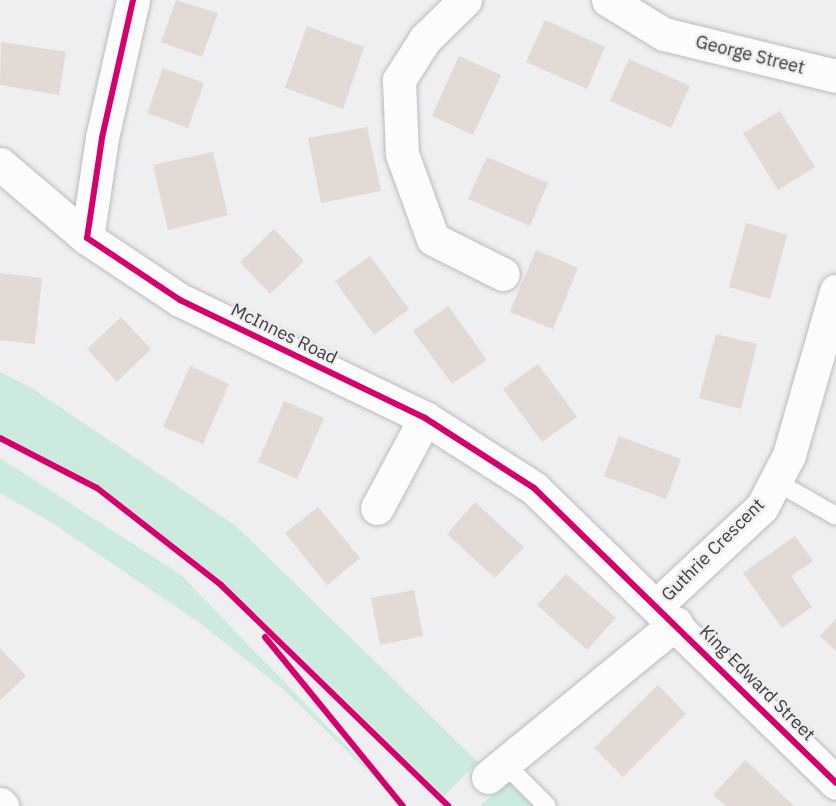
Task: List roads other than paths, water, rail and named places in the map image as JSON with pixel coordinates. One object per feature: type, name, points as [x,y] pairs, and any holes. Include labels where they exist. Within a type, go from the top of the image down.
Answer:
[{"type":"street","points":[[87,238],[102,138],[133,0]]},
{"type":"street","points":[[465,0],[425,39],[399,81],[402,154],[433,239],[503,274]]},
{"type":"street","name":"George Street","points":[[609,0],[664,34],[836,75]]},
{"type":"street","name":"McInnes Road","points":[[0,164],[87,238],[180,300],[425,418],[534,488],[667,614]]},
{"type":"street","name":"Guthrie Crescent","points":[[667,614],[762,507],[789,455],[836,291]]},
{"type":"street","points":[[377,508],[425,418]]},
{"type":"street","name":"King Edward Street","points":[[497,771],[667,614],[836,783]]},
{"type":"lane","points":[[775,481],[836,516]]},
{"type":"lane","points":[[497,771],[547,806]]}]
